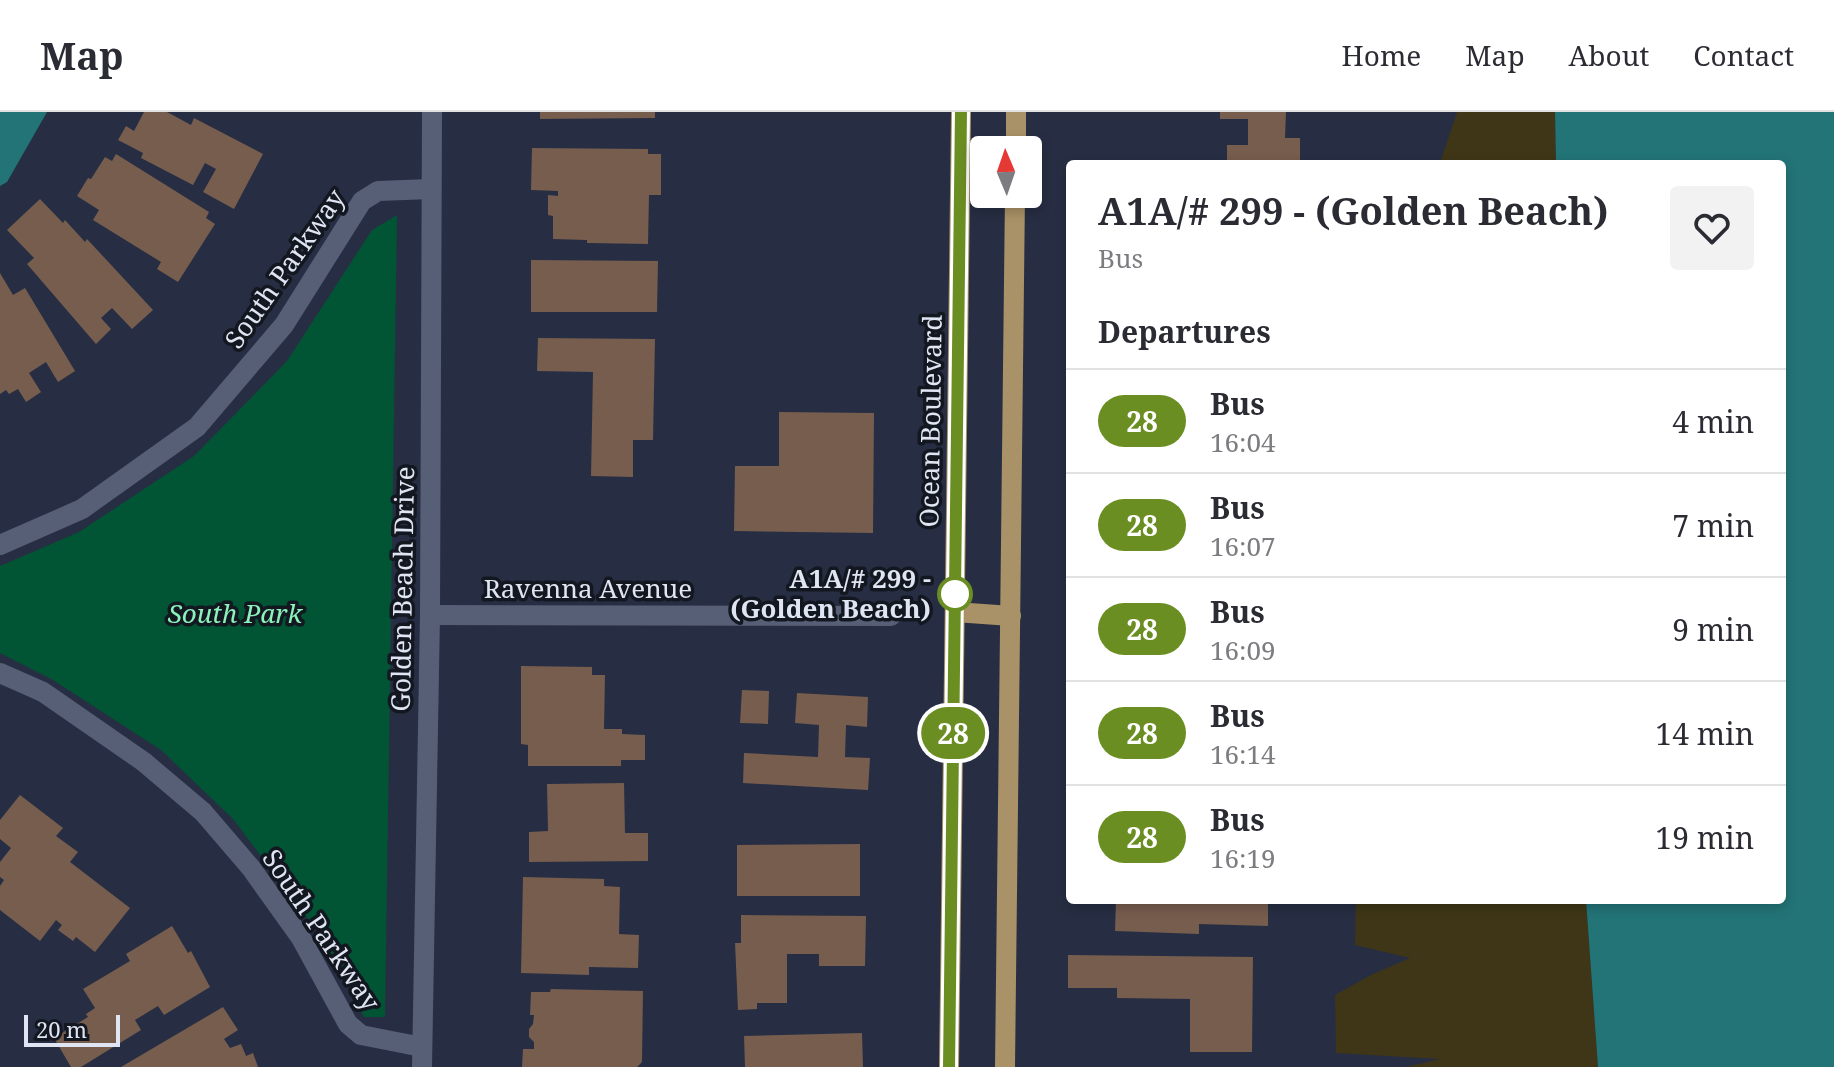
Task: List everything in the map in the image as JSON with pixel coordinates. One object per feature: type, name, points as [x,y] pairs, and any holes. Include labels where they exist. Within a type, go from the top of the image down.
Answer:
[{"type":"main road","name":"Ocean Boulevard","points":[[949,1067],[961,112]]},
{"type":"main road","points":[[1016,112],[1016,136]]},
{"type":"main road","points":[[1005,1067],[1015,208]]},
{"type":"main road","points":[[955,612],[1011,616]]},
{"type":"street","name":"Golden Beach Drive","points":[[422,1057],[430,615],[432,112]]},
{"type":"street","name":"South Parkway","points":[[0,545],[82,509],[197,427],[284,325],[362,201],[378,191],[431,189]]},
{"type":"street","name":"Ravenna Avenue","points":[[430,615],[891,616]]},
{"type":"street","name":"South Parkway","points":[[0,673],[43,692],[132,753],[203,812],[251,868],[301,938],[348,1024],[361,1035],[422,1057]]},
{"type":"green space","name":"South Park","points":[[397,215],[385,1017],[364,1017],[321,936],[233,819],[161,750],[53,680],[0,653],[0,566],[79,532],[194,456],[287,361],[372,230]]},
{"type":"sand","points":[[1457,112],[1555,112],[1556,160],[1441,160]]},
{"type":"sand","points":[[1356,904],[1586,904],[1598,1067],[1406,1067],[1440,1059],[1336,1053],[1335,995],[1410,958],[1355,945]]},
{"type":"shaded area","points":[[0,112],[47,112],[7,182],[0,186]]},
{"type":"shaded area","points":[[1555,112],[1834,112],[1834,1067],[1598,1067],[1586,904],[1786,904],[1786,160],[1556,160]]},
{"type":"building","points":[[144,112],[167,112],[191,125],[194,118],[263,154],[234,209],[203,192],[216,169],[205,163],[193,185],[141,158],[143,153],[118,140],[126,126],[134,131]]},
{"type":"building","points":[[540,112],[655,112],[655,118],[540,119]]},
{"type":"building","points":[[1220,112],[1286,112],[1285,138],[1300,138],[1300,160],[1227,160],[1227,145],[1248,145],[1248,119],[1220,119]]},
{"type":"building","points":[[532,148],[648,149],[648,154],[661,154],[661,195],[649,195],[648,244],[553,239],[553,216],[548,215],[548,195],[558,196],[558,191],[531,190]]},
{"type":"building","points":[[116,154],[209,212],[206,218],[215,224],[178,282],[157,269],[161,262],[93,220],[99,210],[77,196],[105,157],[112,161]]},
{"type":"building","points":[[40,199],[85,242],[87,239],[153,310],[132,329],[112,308],[101,318],[111,329],[96,344],[27,264],[34,258],[7,230]]},
{"type":"building","points":[[531,260],[658,261],[657,312],[531,312]]},
{"type":"building","points":[[0,273],[13,295],[25,288],[75,371],[58,382],[46,362],[29,373],[41,392],[26,402],[18,389],[9,394],[6,390],[0,394]]},
{"type":"building","points":[[538,338],[655,339],[653,440],[633,440],[633,477],[591,476],[593,372],[537,371]]},
{"type":"building","points":[[779,412],[874,413],[873,533],[734,531],[735,466],[779,466]]},
{"type":"building","points":[[521,666],[592,667],[592,675],[605,675],[604,729],[622,729],[622,734],[645,735],[645,760],[621,760],[621,766],[528,766],[528,745],[521,744]]},
{"type":"building","points":[[742,690],[769,691],[768,724],[740,723]]},
{"type":"building","points":[[797,693],[868,697],[867,727],[846,725],[845,757],[870,758],[868,790],[743,783],[744,753],[818,757],[819,725],[795,723]]},
{"type":"building","points":[[624,783],[625,833],[648,833],[648,861],[529,862],[529,832],[548,831],[547,784]]},
{"type":"building","points":[[20,795],[63,828],[56,836],[78,852],[70,862],[130,908],[95,952],[76,937],[73,941],[58,930],[62,925],[56,920],[40,941],[0,910],[0,886],[4,880],[0,877],[0,862],[11,848],[0,839],[0,820]]},
{"type":"building","points":[[860,844],[860,896],[737,896],[737,845]]},
{"type":"building","points":[[523,877],[604,879],[604,886],[620,887],[619,934],[639,935],[638,968],[589,967],[589,975],[521,973]]},
{"type":"building","points":[[1116,904],[1268,904],[1268,926],[1199,924],[1199,934],[1115,931]]},
{"type":"building","points":[[741,915],[866,916],[865,966],[819,966],[819,954],[787,954],[787,1003],[757,1003],[757,1009],[738,1010],[735,943],[741,943]]},
{"type":"building","points":[[172,926],[188,953],[191,951],[210,987],[164,1015],[158,1006],[135,1020],[141,1030],[81,1067],[71,1067],[54,1038],[88,1017],[86,1014],[95,1008],[83,989],[130,961],[126,954]]},
{"type":"building","points":[[1068,955],[1253,957],[1252,1052],[1190,1052],[1190,999],[1117,998],[1117,988],[1068,988]]},
{"type":"building","points":[[551,989],[643,991],[642,1062],[637,1067],[522,1067],[523,1049],[534,1049],[534,1042],[529,1037],[534,1015],[530,1015],[531,992],[550,992]]},
{"type":"building","points":[[223,1007],[238,1030],[224,1039],[230,1048],[241,1044],[246,1056],[253,1053],[258,1067],[121,1067]]},
{"type":"building","points":[[862,1033],[863,1067],[745,1067],[744,1036]]},
{"type":"bus line","name":"28","points":[[949,1067],[961,112]]},
{"type":"place","name":"A1A/# 299 - (Golden Beach)","points":[[955,594]]}]
